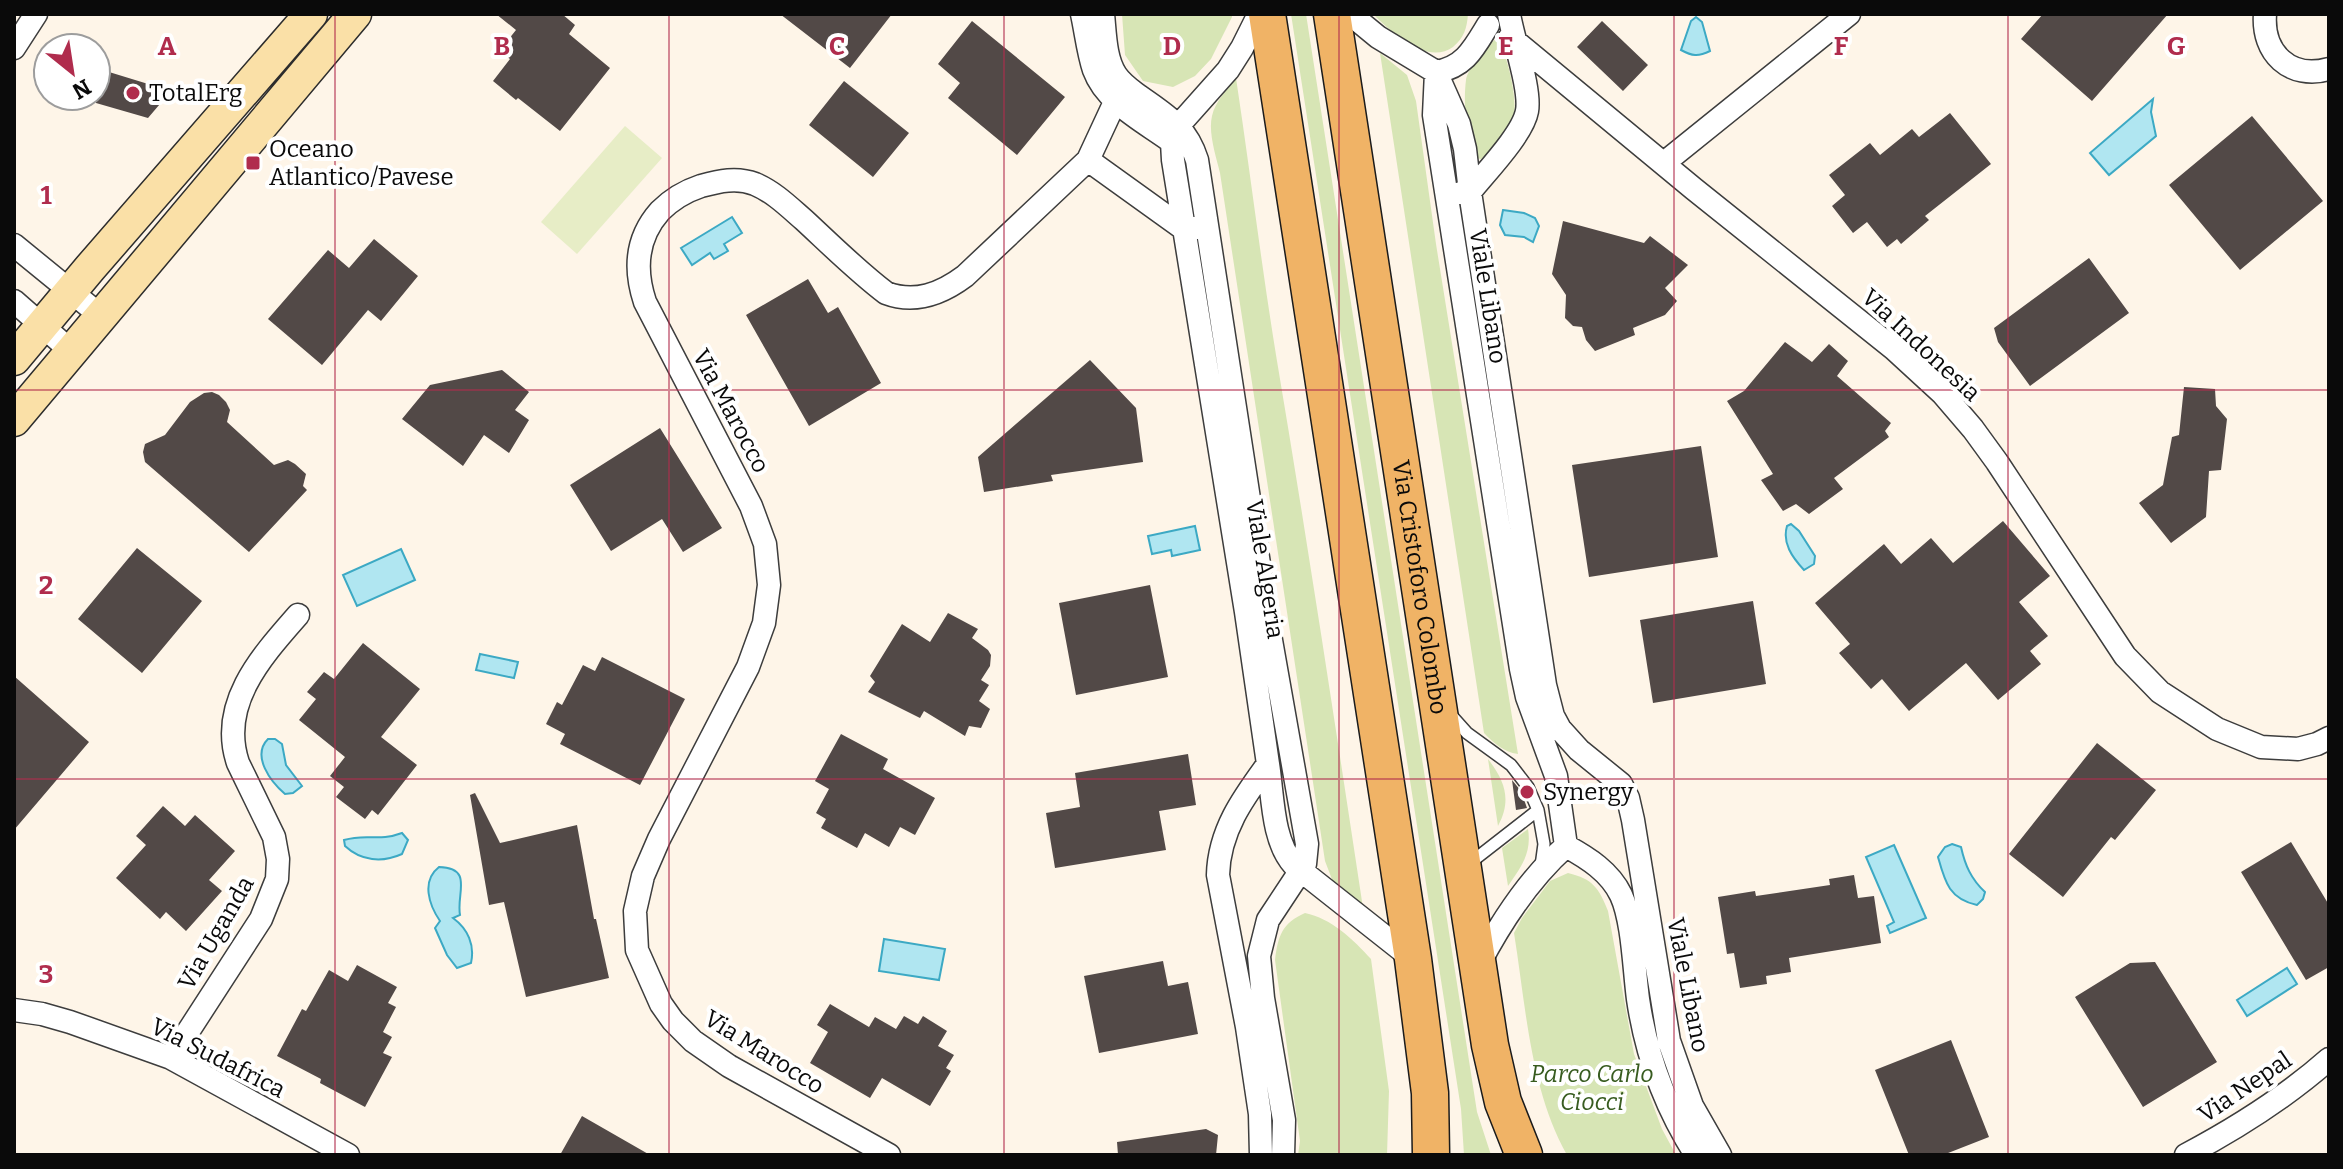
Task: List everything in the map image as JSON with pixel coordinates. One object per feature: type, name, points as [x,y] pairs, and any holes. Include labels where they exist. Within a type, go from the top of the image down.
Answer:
[{"type":"main road","points":[[14,359],[311,14]]},
{"type":"main road","points":[[14,420],[355,14]]},
{"type":"main road","points":[[1267,14],[1413,959],[1430,1093],[1431,1155]]},
{"type":"main road","name":"Via Cristoforo Colombo","points":[[1332,14],[1497,1079],[1524,1155]]},
{"type":"street","points":[[14,48],[36,14]]},
{"type":"street","name":"Viale Algeria","points":[[1082,14],[1095,71],[1101,83],[1119,92],[1190,142],[1197,160],[1256,610]]},
{"type":"street","points":[[1103,14],[1111,66],[1119,92],[1088,160],[1184,229],[1207,227]]},
{"type":"street","points":[[1175,134],[1228,70],[1259,14]]},
{"type":"street","points":[[1350,14],[1390,45],[1436,72],[1463,61],[1488,19]]},
{"type":"street","points":[[1446,195],[1470,192],[1526,116],[1526,89],[1509,14]]},
{"type":"street","points":[[1664,163],[1849,14]]},
{"type":"street","points":[[2265,14],[2264,32],[2270,48],[2281,61],[2310,73],[2329,69]]},
{"type":"street","name":"Via Indonesia","points":[[1488,19],[1894,349],[1949,401],[1997,462],[2125,656],[2153,687],[2209,724],[2254,745],[2298,749],[2329,738]]},
{"type":"street","name":"Viale Libano","points":[[1436,72],[1455,110],[1465,149],[1491,404],[1486,447],[1522,602],[1553,716],[1560,729],[1625,789],[1638,852],[1665,1028],[1681,1081],[1696,1155]]},
{"type":"street","name":"Viale Libano","points":[[1436,72],[1434,115],[1446,195],[1491,404],[1508,445],[1522,602],[1524,684],[1553,765],[1563,809],[1566,846],[1587,858],[1609,877],[1620,893],[1626,912],[1641,1017],[1668,1104],[1720,1155]]},
{"type":"street","name":"Viale Algeria","points":[[1175,134],[1173,160],[1184,229],[1267,679],[1307,844],[1307,857],[1274,908],[1261,944],[1259,965],[1271,1113],[1261,1155]]},
{"type":"street","name":"Via Marocco","points":[[889,1155],[729,1066],[693,1041],[661,1004],[637,950],[635,911],[643,876],[748,667],[764,623],[769,585],[765,544],[751,506],[645,302],[638,274],[639,252],[650,224],[674,199],[713,183],[736,180],[755,184],[778,198],[886,293],[901,298],[926,296],[956,283],[975,268],[1088,160]]},
{"type":"street","points":[[14,245],[101,316]]},
{"type":"street","points":[[14,301],[71,351]]},
{"type":"street","points":[[1486,447],[1508,445]]},
{"type":"street","name":"Via Uganda","points":[[171,1058],[254,930],[274,888],[278,868],[274,837],[238,763],[232,728],[249,678],[298,615]]},
{"type":"street","name":"Viale Algeria","points":[[1267,679],[1268,764],[1232,818],[1220,852],[1219,886],[1271,1113],[1284,1128],[1283,1155]]},
{"type":"street","points":[[1268,764],[1280,842],[1285,855],[1413,959]]},
{"type":"street","points":[[1478,965],[1507,914],[1541,870],[1566,846]]},
{"type":"street","points":[[1609,877],[1638,852]]},
{"type":"street","points":[[1232,948],[1261,944]]},
{"type":"street","name":"Via Sudafrica","points":[[14,1010],[70,1022],[171,1058],[348,1155]]},
{"type":"street","name":"Via Nepal","points":[[2186,1155],[2276,1101],[2329,1059]]},
{"type":"lane","points":[[1438,699],[1467,733],[1511,765],[1528,787],[1543,830],[1541,870]]},
{"type":"lane","points":[[1464,869],[1538,810]]},
{"type":"green space","points":[[1122,14],[1232,14],[1232,17],[1211,59],[1195,76],[1173,87],[1143,81],[1125,55]]},
{"type":"green space","points":[[1291,14],[1306,14],[1477,1112],[1491,1155],[1464,1155],[1461,1109]]},
{"type":"green space","points":[[1373,14],[1468,14],[1467,24],[1457,44],[1443,52],[1432,52],[1410,44]]},
{"type":"green space","points":[[1496,39],[1508,65],[1514,111],[1503,135],[1481,159],[1476,158],[1468,130],[1466,80],[1478,58]]},
{"type":"green space","points":[[1380,53],[1407,75],[1416,101],[1518,754],[1503,749],[1484,733]]},
{"type":"green space","points":[[1236,78],[1363,908],[1333,882],[1325,861],[1212,137],[1214,111]]},
{"type":"green space","points":[[625,126],[662,158],[577,254],[541,222]]},
{"type":"green space","points":[[1488,759],[1505,791],[1505,808],[1498,826]]},
{"type":"green space","points":[[1528,829],[1527,853],[1508,886],[1502,848]]},
{"type":"green space","name":"Parco Carlo Ciocci","points":[[1568,873],[1584,878],[1594,886],[1608,911],[1634,1054],[1662,1129],[1676,1155],[1567,1155],[1555,1130],[1531,1047],[1514,933],[1550,881]]},
{"type":"green space","points":[[1305,913],[1333,925],[1371,959],[1389,1091],[1387,1155],[1298,1155],[1300,1141],[1275,960],[1282,931]]},
{"type":"water","points":[[1696,17],[1702,22],[1710,51],[1695,55],[1681,50],[1691,21]]},
{"type":"water","points":[[2153,99],[2151,112],[2156,136],[2109,175],[2090,153]]},
{"type":"water","points":[[1503,210],[1535,218],[1539,226],[1533,242],[1524,237],[1505,235],[1500,225]]},
{"type":"water","points":[[732,217],[742,233],[724,244],[728,251],[714,259],[710,253],[692,265],[681,248]]},
{"type":"water","points":[[1791,524],[1815,556],[1814,564],[1804,570],[1787,544],[1787,526]]},
{"type":"water","points":[[1195,526],[1200,550],[1172,556],[1171,550],[1152,554],[1148,536]]},
{"type":"water","points":[[401,549],[415,580],[357,606],[343,575]]},
{"type":"water","points":[[480,654],[518,662],[514,678],[476,670]]},
{"type":"water","points":[[268,739],[282,744],[286,765],[302,786],[293,793],[285,794],[265,768],[262,753]]},
{"type":"water","points":[[402,833],[408,840],[402,854],[387,859],[365,857],[345,846],[344,840],[352,838]]},
{"type":"water","points":[[1952,844],[1961,847],[1969,871],[1985,892],[1977,905],[1954,894],[1946,882],[1938,857],[1945,847]]},
{"type":"water","points":[[1894,845],[1926,918],[1890,933],[1887,926],[1894,922],[1866,857]]},
{"type":"water","points":[[439,867],[450,868],[460,877],[460,915],[453,918],[469,938],[472,956],[471,963],[457,968],[447,955],[435,928],[440,921],[433,908],[429,886],[433,873]]},
{"type":"water","points":[[884,939],[945,949],[939,980],[879,971]]},
{"type":"water","points":[[2287,968],[2297,984],[2247,1016],[2237,1000]]},
{"type":"building","points":[[496,14],[562,14],[575,25],[569,34],[610,68],[560,131],[493,81],[510,59],[499,51],[516,30]]},
{"type":"building","points":[[780,14],[892,14],[850,68]]},
{"type":"building","points":[[2043,14],[2168,14],[2092,101],[2021,39]]},
{"type":"building","points":[[972,21],[1065,97],[1017,155],[948,98],[960,83],[938,64]]},
{"type":"building","points":[[1602,21],[1648,65],[1623,91],[1577,47]]},
{"type":"building","points":[[112,73],[171,91],[148,118],[112,108]]},
{"type":"building","points":[[844,81],[909,133],[873,177],[809,125]]},
{"type":"building","points":[[1950,113],[1991,164],[1925,216],[1929,220],[1901,244],[1897,239],[1887,247],[1867,222],[1853,233],[1832,206],[1845,195],[1829,175],[1870,143],[1880,155],[1912,129],[1919,137]]},
{"type":"building","points":[[2252,116],[2323,201],[2240,270],[2169,185]]},
{"type":"building","points":[[1563,221],[1644,243],[1650,236],[1688,265],[1665,288],[1677,301],[1665,315],[1633,328],[1635,335],[1595,351],[1586,340],[1582,327],[1573,326],[1565,318],[1566,295],[1552,274]]},
{"type":"building","points":[[374,239],[418,276],[381,321],[368,310],[322,365],[268,319],[328,250],[349,268]]},
{"type":"building","points":[[2089,258],[2129,313],[2030,386],[1998,342],[1994,328]]},
{"type":"building","points":[[808,279],[828,313],[838,307],[881,383],[809,426],[746,315]]},
{"type":"building","points":[[1785,342],[1812,362],[1829,344],[1848,361],[1837,376],[1891,423],[1885,431],[1889,437],[1834,478],[1843,489],[1809,514],[1796,504],[1783,511],[1761,480],[1773,474],[1727,401],[1744,391]]},
{"type":"building","points":[[1090,360],[1136,408],[1143,462],[1051,475],[1053,481],[984,492],[978,457]]},
{"type":"building","points":[[502,370],[529,392],[515,410],[529,420],[509,453],[484,435],[463,466],[402,419],[430,385]]},
{"type":"building","points":[[2184,387],[2215,389],[2216,406],[2227,419],[2221,470],[2209,471],[2206,517],[2171,543],[2139,503],[2163,485],[2172,437],[2179,435]]},
{"type":"building","points":[[212,392],[226,402],[230,410],[227,422],[274,465],[288,460],[306,474],[303,486],[307,490],[249,552],[145,462],[145,444],[165,435],[190,402],[204,393]]},
{"type":"building","points":[[660,428],[722,528],[683,552],[662,519],[611,551],[570,485]]},
{"type":"building","points":[[1701,446],[1718,557],[1589,577],[1572,465]]},
{"type":"building","points":[[2003,521],[2050,576],[2019,602],[2048,636],[2030,651],[2041,664],[1998,700],[1966,663],[1909,711],[1882,679],[1871,689],[1839,653],[1850,644],[1815,603],[1884,544],[1901,564],[1931,538],[1953,563]]},
{"type":"building","points":[[137,548],[202,601],[142,673],[78,619]]},
{"type":"building","points":[[1150,585],[1168,677],[1076,695],[1059,603]]},
{"type":"building","points":[[1753,601],[1766,684],[1653,703],[1640,620]]},
{"type":"building","points":[[948,613],[978,629],[972,638],[991,655],[990,666],[981,680],[989,685],[979,701],[990,709],[981,728],[969,726],[965,736],[924,711],[920,718],[868,692],[875,682],[870,676],[902,624],[930,642]]},
{"type":"building","points":[[363,643],[420,689],[381,737],[417,765],[378,815],[372,810],[365,819],[336,797],[344,787],[330,776],[345,757],[299,720],[316,699],[307,692],[324,672],[334,679]]},
{"type":"building","points":[[602,657],[685,699],[640,785],[560,744],[565,734],[546,724],[557,702],[562,705],[583,665],[595,671]]},
{"type":"building","points":[[14,676],[89,742],[14,830]]},
{"type":"building","points":[[841,734],[888,759],[883,769],[935,798],[915,835],[900,827],[889,847],[865,833],[857,848],[821,828],[826,819],[816,813],[829,789],[815,781]]},
{"type":"building","points":[[2097,743],[2156,790],[2115,840],[2111,837],[2063,897],[2009,854]]},
{"type":"building","points":[[1188,754],[1196,805],[1159,811],[1166,850],[1055,868],[1046,813],[1080,807],[1075,773]]},
{"type":"building","points":[[1512,780],[1521,791],[1527,808],[1516,810]]},
{"type":"building","points":[[475,793],[500,843],[577,825],[594,919],[609,978],[526,997],[504,902],[489,905],[470,795]]},
{"type":"building","points":[[163,806],[185,826],[195,815],[235,851],[209,880],[222,891],[186,931],[166,912],[160,919],[116,878],[146,845],[136,836]]},
{"type":"building","points":[[2291,842],[2329,905],[2329,967],[2306,980],[2241,872]]},
{"type":"building","points":[[1854,875],[1858,898],[1874,896],[1881,943],[1789,958],[1791,972],[1766,976],[1767,984],[1740,988],[1734,953],[1727,954],[1718,897],[1755,891],[1756,896],[1830,885],[1829,879]]},
{"type":"building","points":[[1163,961],[1168,986],[1188,982],[1198,1034],[1099,1053],[1084,976]]},
{"type":"building","points":[[2155,962],[2217,1062],[2143,1107],[2075,997],[2130,963]]},
{"type":"building","points":[[357,965],[397,987],[388,1003],[396,1007],[383,1032],[392,1037],[383,1053],[392,1057],[365,1107],[277,1056],[302,1009],[306,1011],[329,970],[348,981]]},
{"type":"building","points":[[830,1004],[869,1027],[875,1017],[896,1029],[904,1016],[918,1024],[923,1016],[947,1031],[938,1046],[954,1055],[946,1068],[951,1071],[930,1106],[882,1078],[870,1098],[810,1063],[828,1032],[817,1025]]},
{"type":"building","points":[[1951,1040],[1989,1137],[1943,1155],[1909,1155],[1875,1070]]},
{"type":"building","points":[[582,1116],[650,1155],[560,1155]]},
{"type":"building","points":[[1206,1129],[1218,1135],[1216,1155],[1118,1155],[1117,1142]]},
{"type":"place","name":"TotalErg","points":[[133,93]]},
{"type":"place","name":"Oceano Atlantico/Pavese","points":[[253,163]]},
{"type":"place","name":"Synergy","points":[[1527,792]]}]
